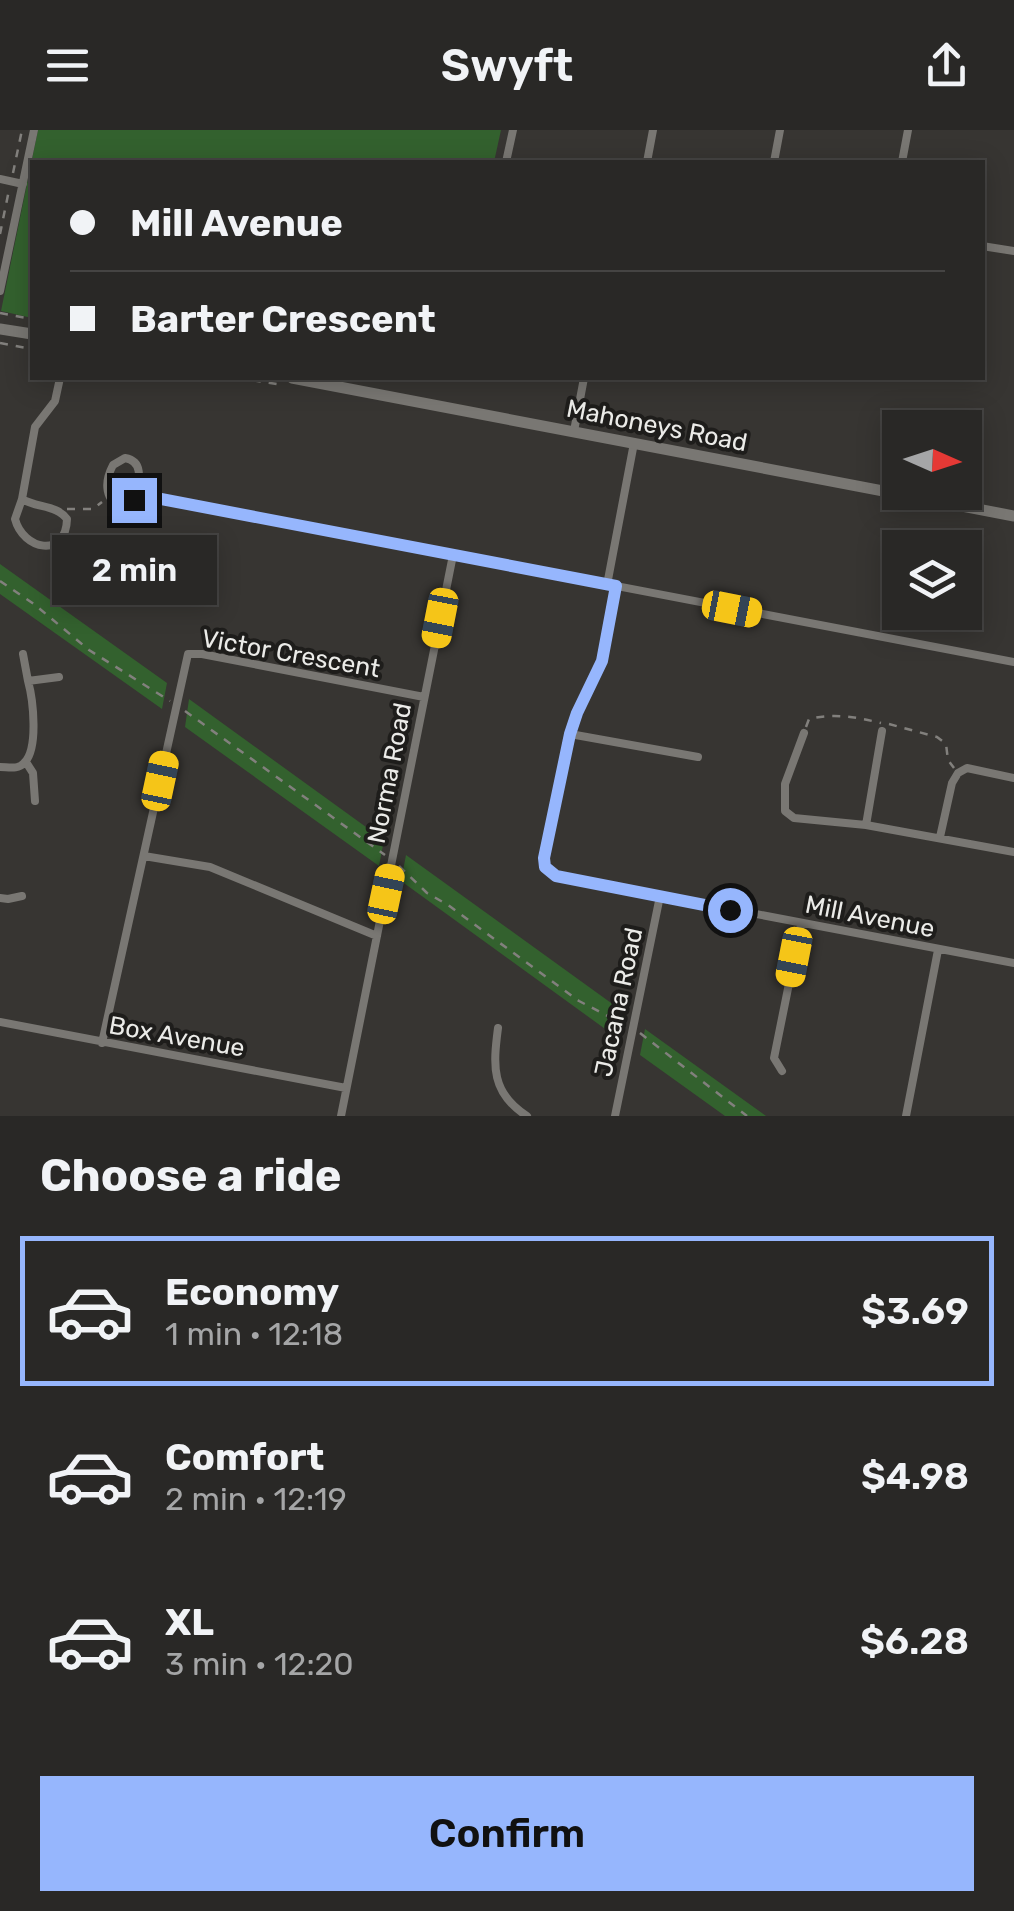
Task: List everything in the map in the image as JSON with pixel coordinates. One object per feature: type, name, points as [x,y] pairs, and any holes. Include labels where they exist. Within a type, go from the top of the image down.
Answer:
[{"type":"main road","points":[[0,329],[30,334]]},
{"type":"main road","name":"Mahoneys Road","points":[[303,380],[1014,516]]},
{"type":"street","points":[[0,292],[34,130]]},
{"type":"street","points":[[506,160],[512,130]]},
{"type":"street","points":[[646,160],[653,130]]},
{"type":"street","points":[[774,160],[780,130]]},
{"type":"street","points":[[902,160],[908,130]]},
{"type":"street","points":[[0,179],[23,184]]},
{"type":"street","points":[[985,246],[1014,251]]},
{"type":"street","points":[[22,499],[62,512],[67,519],[67,530],[54,546],[38,545],[17,527],[16,520],[35,427],[55,400],[60,380]]},
{"type":"street","points":[[574,431],[584,380]]},
{"type":"street","points":[[634,443],[602,661],[570,734],[698,757]]},
{"type":"street","points":[[126,458],[138,464],[135,494],[134,500],[125,506],[114,503],[106,484],[112,466],[126,458]]},
{"type":"street","points":[[135,494],[1014,662]]},
{"type":"street","name":"Norma Road","points":[[341,1116],[453,555]]},
{"type":"street","points":[[0,767],[18,767],[26,762],[31,748],[34,714],[23,654]]},
{"type":"street","name":"Victor Crescent","points":[[102,1043],[188,654],[424,697]]},
{"type":"street","points":[[28,680],[59,678]]},
{"type":"street","points":[[866,825],[882,731]]},
{"type":"street","points":[[804,733],[785,784],[785,811],[794,818],[866,825],[1014,852]]},
{"type":"street","name":"Mill Avenue","points":[[570,734],[544,858],[545,867],[556,876],[1014,963]]},
{"type":"street","points":[[26,762],[33,773],[35,801]]},
{"type":"street","points":[[940,837],[952,783],[958,773],[967,768],[1014,778]]},
{"type":"street","points":[[144,856],[210,867],[377,936]]},
{"type":"street","points":[[0,898],[22,896]]},
{"type":"street","name":"Jacana Road","points":[[615,1116],[660,896]]},
{"type":"street","points":[[782,1071],[774,1058],[801,924]]},
{"type":"street","points":[[906,1116],[938,950]]},
{"type":"street","name":"Box Avenue","points":[[0,1022],[346,1088]]},
{"type":"street","points":[[498,1028],[495,1071],[500,1090],[512,1106],[527,1116]]},
{"type":"path","points":[[0,313],[30,319]]},
{"type":"path","points":[[0,343],[30,349]]},
{"type":"path","points":[[62,512],[68,508],[93,509],[109,496]]},
{"type":"path","points":[[0,581],[89,650],[176,706],[392,860],[427,893],[579,1001],[634,1027],[746,1116]]},
{"type":"green space","points":[[38,130],[501,130],[494,160],[32,160]]},
{"type":"green space","points":[[30,169],[30,318],[1,311]]},
{"type":"green space","points":[[0,564],[167,683],[162,709],[0,594]]},
{"type":"green space","points":[[189,699],[384,840],[379,866],[185,727]]},
{"type":"green space","points":[[406,855],[625,1013],[619,1039],[401,881]]},
{"type":"green space","points":[[645,1029],[766,1116],[725,1116],[640,1055]]},
{"type":"route","points":[[134,500],[135,494],[616,586],[602,661],[570,734],[545,867],[556,876],[730,910]]}]
